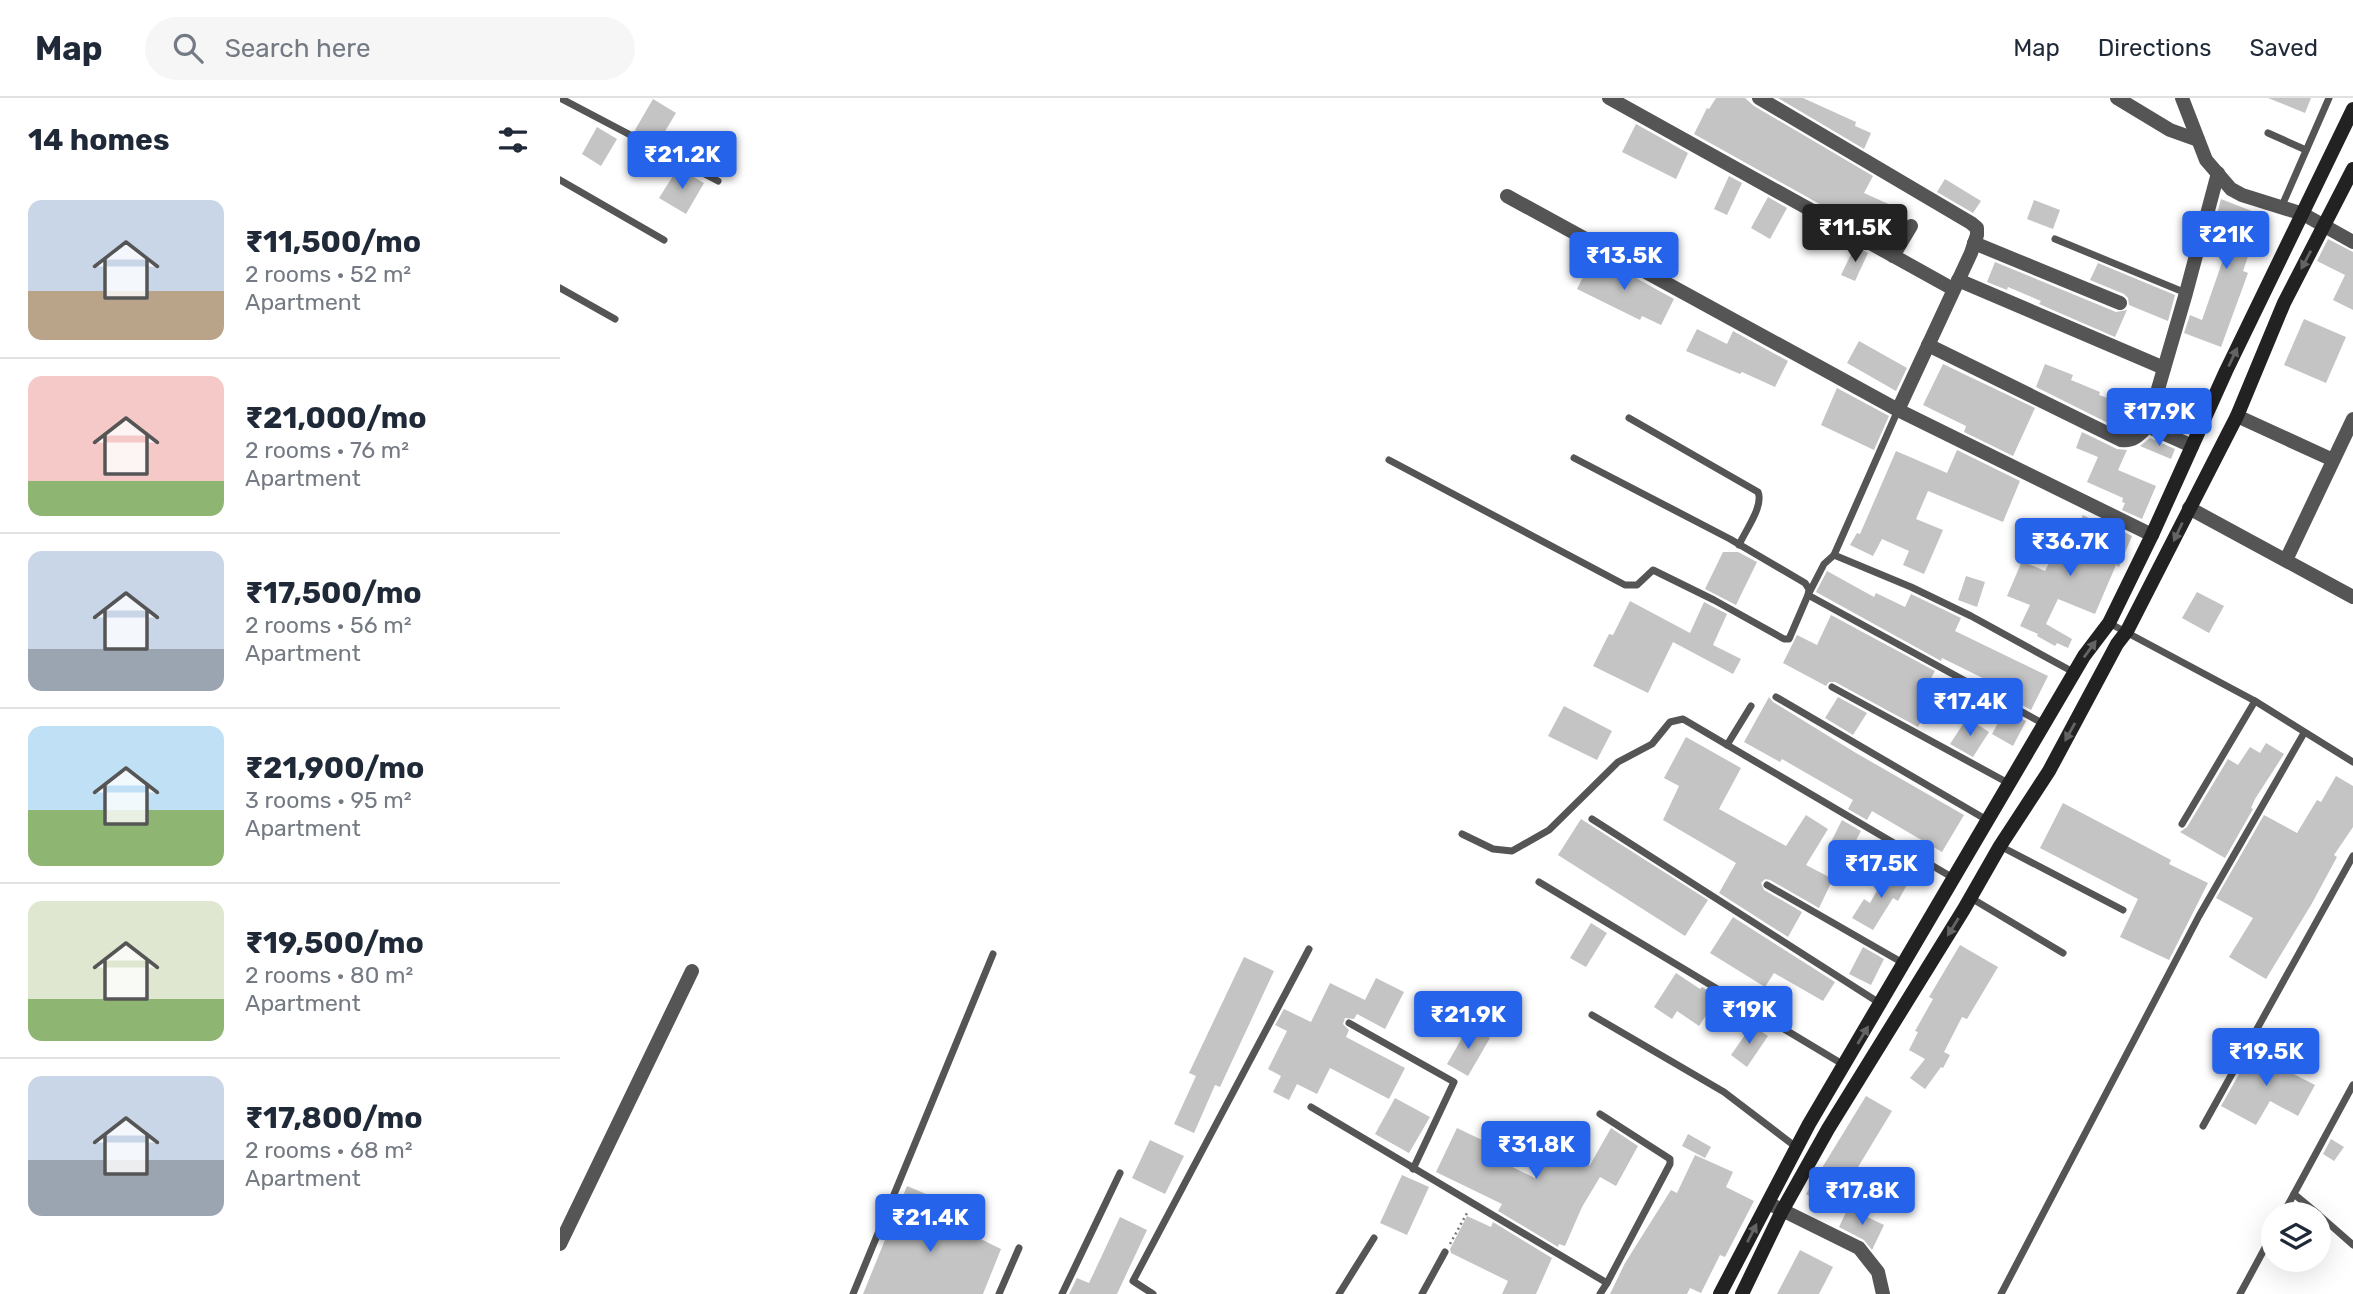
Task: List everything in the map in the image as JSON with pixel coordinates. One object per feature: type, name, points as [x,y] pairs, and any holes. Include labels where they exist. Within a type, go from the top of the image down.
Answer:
[{"type":"main road","points":[[1720,1294],[1797,1148],[1845,1065],[2075,673],[2109,623],[2353,109]]},
{"type":"main road","points":[[2317,184],[2350,181]]},
{"type":"main road","points":[[1742,1294],[1782,1211],[1828,1129],[2000,846],[2049,771],[2117,644],[2127,631],[2237,416],[2284,303],[2350,181]]},
{"type":"street","points":[[1609,98],[1893,256],[2164,368]]},
{"type":"street","points":[[1759,98],[1976,228],[1975,243],[1898,410]]},
{"type":"street","points":[[2117,98],[2171,130],[2198,140]]},
{"type":"street","points":[[2182,98],[2206,160],[2231,189],[2303,214],[2353,242]]},
{"type":"street","points":[[1928,345],[2121,440],[2135,439],[2149,425],[2218,173]]},
{"type":"street","points":[[1507,196],[1898,410],[2152,535]]},
{"type":"street","points":[[1893,256],[1910,226]]},
{"type":"street","points":[[1975,243],[2120,303]]},
{"type":"street","points":[[2237,416],[2333,460]]},
{"type":"street","points":[[2286,559],[2353,419]]},
{"type":"street","points":[[2149,425],[2192,446]]},
{"type":"street","points":[[2189,508],[2353,597]]},
{"type":"street","points":[[560,1244],[692,971]]},
{"type":"street","points":[[1768,1203],[1859,1248],[1878,1272],[1883,1294]]},
{"type":"lane","points":[[560,98],[718,181]]},
{"type":"lane","points":[[2281,208],[2329,98]]},
{"type":"lane","points":[[2268,133],[2306,150]]},
{"type":"lane","points":[[560,180],[664,240]]},
{"type":"lane","points":[[2055,239],[2186,293]]},
{"type":"lane","points":[[560,288],[615,319]]},
{"type":"lane","points":[[1389,460],[1625,585],[1637,585],[1653,570],[1784,639],[1789,639],[1824,564],[1834,555],[1898,410]]},
{"type":"lane","points":[[1629,418],[1758,492],[1758,505],[1739,545]]},
{"type":"lane","points":[[1574,458],[1805,583],[1809,589],[1808,595]]},
{"type":"lane","points":[[1834,555],[1947,604],[2075,673]]},
{"type":"lane","points":[[1808,595],[2045,724]]},
{"type":"lane","points":[[2109,623],[2255,701],[2353,762]]},
{"type":"lane","points":[[1832,687],[2010,784]]},
{"type":"lane","points":[[1776,697],[1989,821]]},
{"type":"lane","points":[[2182,824],[2255,701]]},
{"type":"lane","points":[[1727,745],[1751,706]]},
{"type":"lane","points":[[1462,834],[1502,852],[1520,847],[1549,830],[1618,762],[1652,744],[1670,722],[1683,719],[1955,879]]},
{"type":"lane","points":[[2001,1294],[2199,916],[2304,733]]},
{"type":"lane","points":[[1592,820],[1881,1004]]},
{"type":"lane","points":[[2000,846],[2123,910]]},
{"type":"lane","points":[[2203,1126],[2353,856]]},
{"type":"lane","points":[[1539,882],[1845,1065]]},
{"type":"lane","points":[[1767,885],[1905,964]]},
{"type":"lane","points":[[1971,897],[2063,953]]},
{"type":"lane","points":[[1153,1294],[1133,1281],[1309,949]]},
{"type":"lane","points":[[853,1294],[993,954]]},
{"type":"lane","points":[[1592,1015],[1724,1092],[1797,1148]]},
{"type":"lane","points":[[1349,1023],[1454,1082],[1413,1169]]},
{"type":"lane","points":[[2290,1202],[2353,1085]]},
{"type":"lane","points":[[1311,1107],[1607,1283]]},
{"type":"lane","points":[[1600,1114],[1670,1159],[1670,1164],[1600,1294]]},
{"type":"lane","points":[[1062,1294],[1120,1173]]},
{"type":"lane","points":[[2294,1194],[2303,1202]]},
{"type":"lane","points":[[2331,1226],[2353,1245]]},
{"type":"lane","points":[[1342,1293],[1374,1238]]},
{"type":"lane","points":[[999,1294],[1019,1248]]},
{"type":"lane","points":[[1422,1294],[1446,1252]]},
{"type":"lane","points":[[2240,1294],[2261,1255]]},
{"type":"path","points":[[1446,1252],[1472,1204]]},
{"type":"building","points":[[1716,98],[1745,98],[1754,106],[1873,176],[1864,193],[1904,211],[1892,236],[1879,231],[1877,236],[1694,134],[1707,108],[1709,109]]},
{"type":"building","points":[[1778,98],[1803,98],[1856,122],[1855,126],[1871,133],[1864,149]]},
{"type":"building","points":[[2268,98],[2311,98],[2305,113]]},
{"type":"building","points":[[653,99],[676,113],[658,143],[635,130]]},
{"type":"building","points":[[1636,124],[1688,153],[1676,179],[1622,152]]},
{"type":"building","points":[[597,127],[617,139],[601,166],[582,154]]},
{"type":"building","points":[[678,168],[704,183],[686,214],[659,198]]},
{"type":"building","points":[[1729,176],[1742,183],[1727,215],[1714,209]]},
{"type":"building","points":[[1945,179],[1981,201],[1973,213],[1937,192]]},
{"type":"building","points":[[1768,197],[1787,208],[1770,239],[1751,228]]},
{"type":"building","points":[[2221,199],[2262,215],[2243,271],[2248,273],[2221,347],[2184,333],[2190,315],[2202,320],[2225,254],[2208,248]]},
{"type":"building","points":[[2034,200],[2060,210],[2053,229],[2027,219]]},
{"type":"building","points":[[2328,239],[2353,252],[2353,310],[2333,300],[2345,275],[2317,261]]},
{"type":"building","points":[[1855,246],[1868,253],[1855,281],[1841,275]]},
{"type":"building","points":[[1594,255],[1674,299],[1661,325],[1642,316],[1640,320],[1577,289]]},
{"type":"building","points":[[1995,262],[2116,312],[2127,310],[2115,337],[2039,304],[2041,301],[2008,287],[2007,290],[1987,282]]},
{"type":"building","points":[[2098,263],[2175,295],[2168,321],[2129,305],[2124,294],[2090,280]]},
{"type":"building","points":[[2304,319],[2346,337],[2326,383],[2284,365]]},
{"type":"building","points":[[1697,329],[1727,344],[1733,331],[1788,361],[1775,387],[1686,351]]},
{"type":"building","points":[[1859,341],[1907,368],[1896,391],[1847,363]]},
{"type":"building","points":[[1943,364],[2035,408],[2013,456],[1964,432],[1966,426],[1923,405]]},
{"type":"building","points":[[2045,364],[2073,375],[2071,380],[2100,392],[2099,395],[2135,408],[2129,424],[2134,426],[2124,431],[2036,387]]},
{"type":"building","points":[[1837,388],[1889,416],[1874,450],[1821,425]]},
{"type":"building","points":[[2082,432],[2117,449],[2127,450],[2118,470],[2156,486],[2142,519],[2122,510],[2125,503],[2122,502],[2123,498],[2087,482],[2098,457],[2076,448]]},
{"type":"building","points":[[2150,438],[2175,449],[2171,459],[2140,446]]},
{"type":"building","points":[[1957,450],[2020,481],[2003,522],[1928,491],[1916,519],[1943,530],[1924,574],[1903,565],[1909,551],[1882,539],[1873,556],[1850,545],[1857,533],[1860,534],[1896,451],[1947,473]]},
{"type":"building","points":[[2083,515],[2132,536],[2095,614],[2058,599],[2046,624],[2072,639],[2068,648],[2057,643],[2055,646],[2020,626],[2030,605],[2007,596],[2022,561],[2045,571],[2051,559],[2059,563]]},
{"type":"building","points":[[1723,552],[1738,552],[1757,562],[1736,605],[1705,589]]},
{"type":"building","points":[[1827,571],[1874,597],[1876,593],[1905,607],[1911,594],[1961,618],[1955,631],[2048,676],[2031,710],[2003,694],[2005,689],[1942,658],[1941,661],[1816,592]]},
{"type":"building","points":[[1966,576],[1985,582],[1977,607],[1958,600]]},
{"type":"building","points":[[2197,592],[2224,606],[2209,633],[2182,618]]},
{"type":"building","points":[[1630,601],[1690,633],[1704,602],[1727,614],[1713,645],[1741,659],[1733,674],[1673,642],[1648,693],[1593,666]]},
{"type":"building","points":[[1831,615],[1935,671],[1918,702],[1929,708],[1918,727],[1835,682],[1829,682],[1826,686],[1783,663],[1797,635],[1817,645]]},
{"type":"building","points":[[1769,697],[1856,753],[1964,815],[1942,852],[1872,811],[1867,820],[1848,809],[1853,800],[1782,759],[1780,762],[1744,742]]},
{"type":"building","points":[[1838,697],[1867,713],[1853,735],[1825,718]]},
{"type":"building","points":[[1564,706],[1612,731],[1597,760],[1548,736]]},
{"type":"building","points":[[2005,710],[2026,721],[2013,746],[1992,734]]},
{"type":"building","points":[[1967,718],[1989,732],[1973,757],[1950,744]]},
{"type":"building","points":[[1686,737],[1741,768],[1719,809],[1786,846],[1806,815],[1828,829],[1806,865],[1833,879],[1819,908],[1770,880],[1765,879],[1761,883],[1764,890],[1802,912],[1788,937],[1719,893],[1736,863],[1663,820],[1679,786],[1664,778]]},
{"type":"building","points":[[2266,743],[2284,754],[2255,799],[2251,808],[2253,809],[2225,858],[2180,832],[2187,827],[2228,759],[2238,765],[2250,747],[2260,753]]},
{"type":"building","points":[[2336,776],[2353,786],[2353,827],[2334,855],[2337,857],[2311,905],[2266,979],[2229,957],[2253,918],[2216,898],[2264,815],[2297,833],[2317,800],[2321,802]]},
{"type":"building","points":[[2063,803],[2171,860],[2169,864],[2208,883],[2169,960],[2120,937],[2138,899],[2040,848]]},
{"type":"building","points":[[1581,819],[1708,900],[1685,936],[1558,855]]},
{"type":"building","points":[[1842,820],[1861,831],[1850,852],[1831,842]]},
{"type":"building","points":[[1889,869],[1909,881],[1898,901],[1893,898],[1873,930],[1852,918],[1864,899],[1870,903]]},
{"type":"building","points":[[1733,917],[1835,982],[1823,1001],[1774,973],[1765,987],[1710,953]]},
{"type":"building","points":[[1591,923],[1607,933],[1586,967],[1570,958]]},
{"type":"building","points":[[1960,945],[1998,967],[1967,1019],[1962,1017],[1944,1052],[1950,1055],[1925,1089],[1910,1078],[1925,1059],[1909,1050],[1918,1032],[1915,1031],[1933,999],[1929,997]]},
{"type":"building","points":[[1863,947],[1884,959],[1871,985],[1849,974]]},
{"type":"building","points":[[1244,957],[1274,971],[1220,1087],[1215,1085],[1194,1133],[1174,1124],[1196,1076],[1189,1073]]},
{"type":"building","points":[[1676,973],[1718,997],[1699,1026],[1677,1011],[1672,1019],[1654,1007]]},
{"type":"building","points":[[1376,978],[1404,992],[1385,1029],[1357,1014],[1354,1019],[1345,1018],[1343,1024],[1349,1030],[1346,1037],[1405,1068],[1389,1099],[1330,1068],[1317,1094],[1297,1084],[1289,1100],[1273,1092],[1281,1076],[1268,1069],[1287,1031],[1275,1025],[1284,1009],[1311,1022],[1330,983],[1365,1000]]},
{"type":"building","points":[[1752,1025],[1768,1036],[1747,1067],[1731,1055]]},
{"type":"building","points":[[1469,1026],[1490,1038],[1468,1076],[1447,1064]]},
{"type":"building","points":[[2255,1046],[2291,1066],[2288,1071],[2315,1085],[2298,1116],[2270,1101],[2256,1125],[2221,1106]]},
{"type":"building","points":[[1866,1096],[1892,1111],[1832,1210],[1806,1194]]},
{"type":"building","points":[[1395,1098],[1430,1117],[1409,1153],[1375,1134]]},
{"type":"building","points":[[1457,1128],[1505,1151],[1500,1161],[1535,1178],[1554,1144],[1590,1165],[1611,1128],[1638,1146],[1616,1186],[1600,1177],[1582,1207],[1565,1246],[1559,1244],[1558,1247],[1498,1211],[1502,1204],[1436,1172]]},
{"type":"building","points":[[1688,1134],[1711,1147],[1705,1158],[1682,1146]]},
{"type":"building","points":[[2331,1139],[2344,1147],[2334,1161],[2323,1154]]},
{"type":"building","points":[[1150,1140],[1184,1156],[1165,1194],[1132,1178]]},
{"type":"building","points":[[1695,1155],[1733,1172],[1726,1187],[1754,1201],[1725,1257],[1720,1255],[1701,1293],[1690,1288],[1687,1294],[1610,1294],[1625,1263],[1671,1190],[1677,1193]]},
{"type":"building","points":[[1402,1175],[1429,1187],[1407,1235],[1380,1223]]},
{"type":"building","points":[[907,1186],[945,1202],[938,1218],[1001,1249],[983,1294],[863,1294]]},
{"type":"building","points":[[1848,1208],[1884,1225],[1872,1250],[1864,1240],[1839,1227]]},
{"type":"building","points":[[1467,1216],[1491,1227],[1493,1222],[1552,1258],[1536,1294],[1502,1294],[1508,1281],[1451,1253],[1450,1249]]},
{"type":"building","points":[[1120,1217],[1147,1230],[1117,1294],[1069,1294],[1077,1278],[1089,1283]]},
{"type":"building","points":[[1800,1250],[1833,1267],[1819,1294],[1777,1294]]}]
